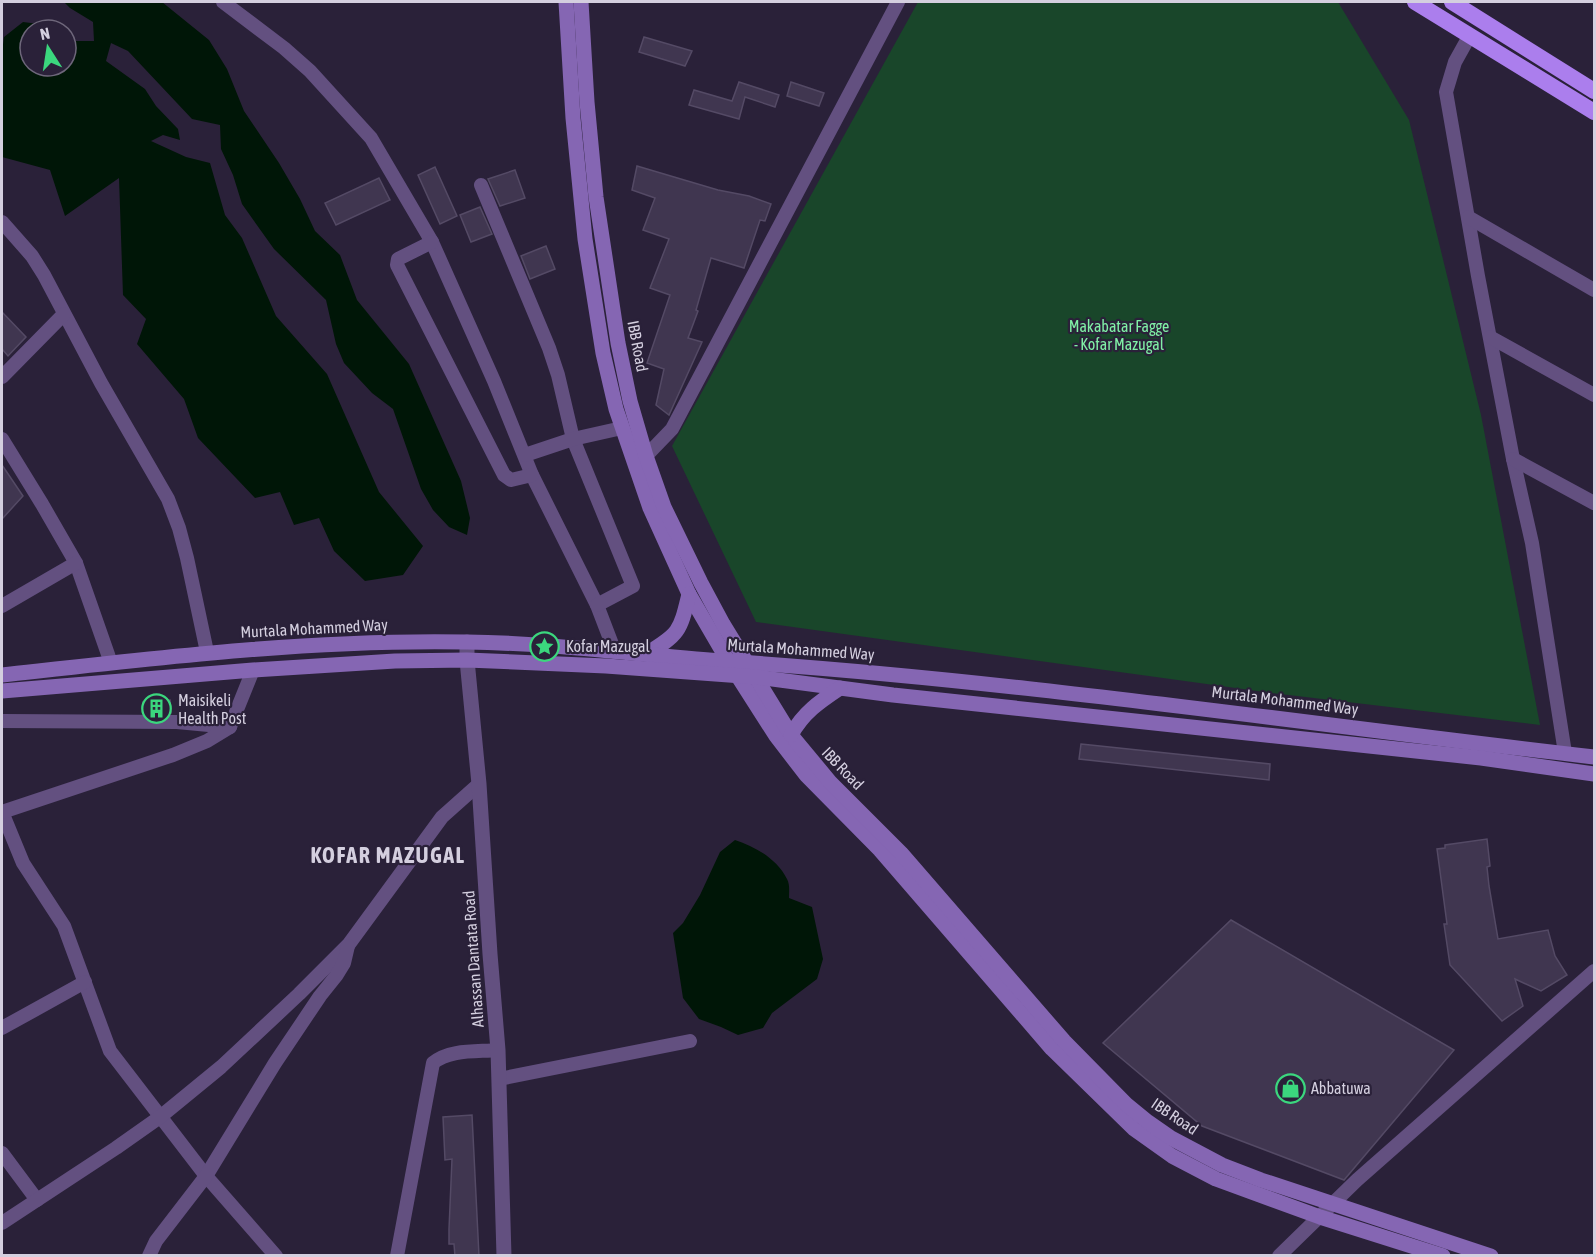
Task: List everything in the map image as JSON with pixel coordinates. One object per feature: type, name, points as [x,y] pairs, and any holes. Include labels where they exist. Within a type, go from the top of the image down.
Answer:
[{"type":"highway","points":[[1415,2],[1594,112]]},
{"type":"highway","points":[[1452,2],[1594,91]]},
{"type":"main road","name":"IBB Road","points":[[566,2],[573,118],[585,239],[603,353],[622,429],[650,508],[689,594],[776,736],[806,775],[887,859],[1052,1049],[1118,1114],[1152,1142],[1193,1168],[1216,1179],[1320,1217],[1443,1256]]},
{"type":"main road","name":"IBB Road","points":[[581,2],[586,102],[596,197],[618,344],[630,401],[664,507],[683,547],[723,624],[791,735],[830,782],[901,853],[1064,1041],[1126,1104],[1171,1138],[1222,1165],[1491,1256]]},
{"type":"main road","points":[[646,654],[676,634],[681,626],[689,594]]},
{"type":"main road","name":"Murtala Mohammed Way","points":[[2,675],[207,652],[404,642],[467,642],[747,661],[951,680],[1305,720],[1594,756]]},
{"type":"main road","name":"Murtala Mohammed Way","points":[[2,691],[253,669],[395,661],[467,660],[606,666],[756,677],[1303,740],[1481,758],[1594,774]]},
{"type":"main road","points":[[791,735],[803,716],[815,704],[840,688]]},
{"type":"main road","points":[[1303,740],[1305,720]]},
{"type":"street","points":[[223,2],[310,71],[370,138],[432,242],[494,381],[532,475],[597,605],[615,652]]},
{"type":"street","points":[[646,456],[672,429],[898,2]]},
{"type":"street","points":[[1470,35],[1455,62],[1446,92],[1513,459],[1532,543],[1565,753]]},
{"type":"street","points":[[481,185],[549,348],[558,375],[573,439],[633,586],[597,605]]},
{"type":"street","points":[[1468,217],[1594,290]]},
{"type":"street","points":[[2,222],[32,256],[168,499],[188,558],[207,652]]},
{"type":"street","points":[[432,242],[398,260],[397,265],[504,475],[511,480],[532,475]]},
{"type":"street","points":[[2,377],[64,314]]},
{"type":"street","points":[[1490,337],[1594,395]]},
{"type":"street","points":[[525,455],[573,439],[622,429]]},
{"type":"street","points":[[2,439],[76,563],[111,663]]},
{"type":"street","points":[[1513,459],[1594,503]]},
{"type":"street","points":[[2,606],[76,563]]},
{"type":"street","name":"Alhassan Dantata Road","points":[[467,642],[498,1050],[504,1256]]},
{"type":"street","points":[[253,669],[230,727],[207,741],[173,755],[2,812],[23,863],[64,926],[110,1051],[206,1176],[276,1256]]},
{"type":"street","points":[[2,721],[177,722],[230,727]]},
{"type":"street","points":[[2,1223],[160,1117],[221,1066],[349,944],[442,816],[479,784]]},
{"type":"street","points":[[149,1256],[156,1241],[206,1176],[275,1063],[344,963],[349,944]]},
{"type":"street","points":[[1279,1256],[1332,1203],[1594,971]]},
{"type":"street","points":[[2,1028],[85,982]]},
{"type":"street","points":[[499,1079],[690,1041]]},
{"type":"street","points":[[397,1256],[433,1063],[440,1057],[453,1054],[498,1050]]},
{"type":"street","points":[[2,1153],[37,1200]]},
{"type":"green space","name":"Makabatar Fagge - Kofar Mazugal","points":[[918,2],[1338,2],[1409,120],[1481,415],[1540,725],[1272,693],[756,622],[672,446]]},
{"type":"shaded area","points":[[64,2],[162,2],[209,40],[227,69],[244,111],[279,163],[315,231],[340,255],[357,300],[409,364],[461,481],[470,518],[467,535],[449,527],[433,510],[421,489],[393,409],[372,393],[344,363],[336,344],[326,300],[274,249],[242,204],[233,175],[221,149],[220,125],[192,119],[128,51],[111,43],[106,61],[145,89],[156,106],[178,129],[180,140],[163,135],[151,141],[186,157],[210,163],[225,215],[242,238],[276,316],[327,374],[379,492],[423,546],[403,575],[365,581],[334,551],[319,518],[294,525],[280,492],[255,498],[198,438],[184,399],[137,344],[146,319],[123,295],[119,178],[65,216],[50,170],[2,157],[4,37],[18,26],[18,78],[78,78],[78,41],[94,41],[93,22]]},
{"type":"shaded area","points":[[735,840],[758,850],[778,865],[788,881],[789,898],[812,907],[823,959],[817,979],[772,1013],[763,1028],[738,1035],[699,1019],[683,998],[673,933],[683,923],[700,895],[720,852]]},
{"type":"building","points":[[644,37],[692,51],[685,66],[639,52]]},
{"type":"building","points":[[739,82],[779,95],[775,107],[745,97],[739,119],[689,105],[694,90],[732,101]]},
{"type":"building","points":[[791,82],[824,93],[819,106],[787,96]]},
{"type":"building","points":[[637,166],[771,204],[765,221],[760,220],[744,268],[711,258],[696,310],[698,311],[688,338],[702,342],[669,415],[656,405],[664,369],[647,363],[670,295],[650,288],[669,239],[643,230],[655,198],[632,190]]},
{"type":"building","points":[[435,167],[457,216],[440,224],[418,175]]},
{"type":"building","points":[[515,170],[525,198],[500,206],[488,179]]},
{"type":"building","points":[[379,178],[390,200],[336,225],[325,203]]},
{"type":"building","points":[[480,207],[492,234],[471,242],[460,215]]},
{"type":"building","points":[[546,246],[555,269],[530,279],[521,256]]},
{"type":"building","points":[[2,312],[26,337],[8,356],[2,349]]},
{"type":"building","points":[[2,465],[23,496],[2,519]]},
{"type":"building","name":"Maisikeli Health Post","points":[[170,700],[171,713],[144,713],[143,702]]},
{"type":"building","points":[[1081,744],[1270,764],[1269,780],[1079,759]]},
{"type":"building","points":[[1487,839],[1490,866],[1487,867],[1489,886],[1498,939],[1548,930],[1555,956],[1567,975],[1541,991],[1515,979],[1523,1006],[1502,1021],[1450,965],[1437,849],[1445,848],[1445,845]]},
{"type":"building","name":"Abbatuwa","points":[[1231,920],[1454,1050],[1344,1180],[1202,1126],[1103,1043]]},
{"type":"building","points":[[472,1115],[479,1256],[455,1256],[454,1244],[449,1244],[452,1159],[445,1160],[443,1117]]},
{"type":"place","name":"Kofar Mazugal","points":[[545,646]]},
{"type":"place","name":"Maisikeli Health Post","points":[[157,709]]},
{"type":"place","name":"Abbatuwa","points":[[1290,1088]]},
{"type":"district","name":"KOFAR MAZUGAL","points":[[388,855]]}]
